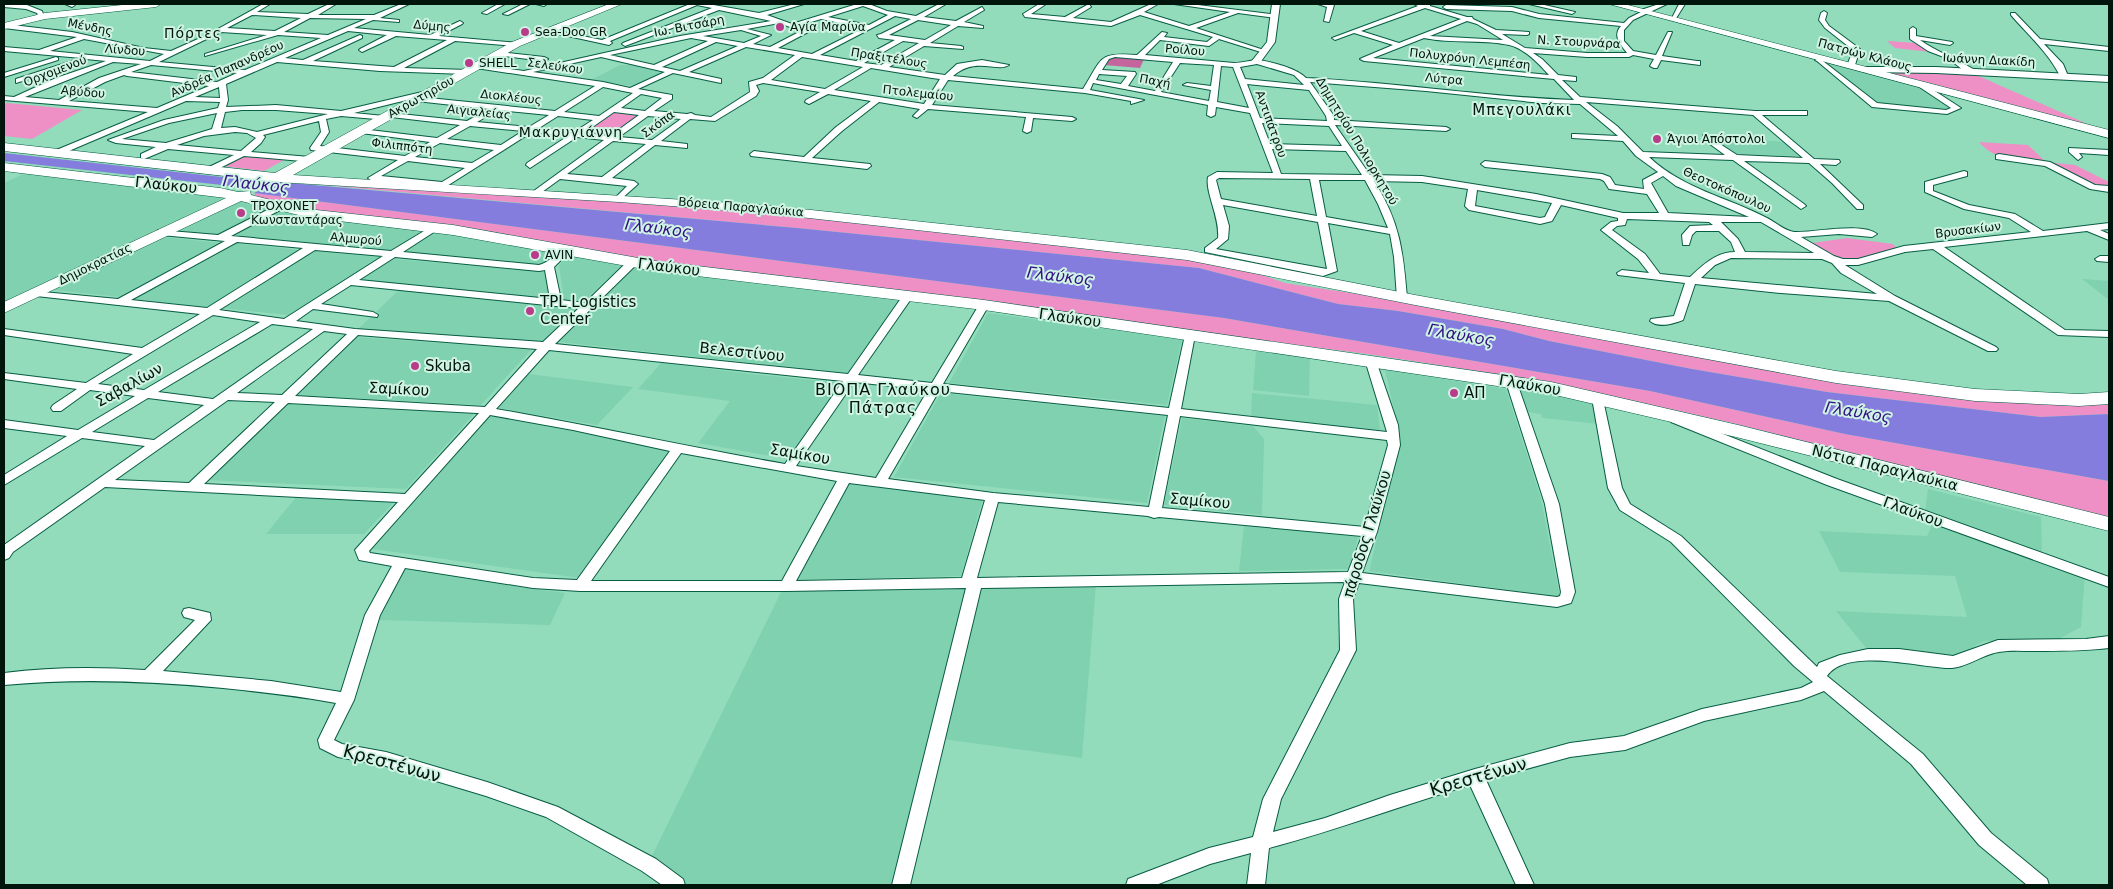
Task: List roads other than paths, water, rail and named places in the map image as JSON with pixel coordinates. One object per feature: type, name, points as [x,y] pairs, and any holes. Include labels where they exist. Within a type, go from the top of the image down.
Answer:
[{"type":"main road","points":[[5,26],[41,17],[156,4]]},
{"type":"main road","name":"Ακρωτηρίου","points":[[243,194],[361,132],[516,44],[617,4]]},
{"type":"main road","name":"Πατρών Κλάους","points":[[1614,4],[1818,60],[1867,70],[2109,134]]},
{"type":"main road","name":"Γλαύκου","points":[[4,147],[273,179]]},
{"type":"main road","name":"Γλαύκου","points":[[5,168],[243,194],[279,207],[326,216],[434,228],[633,262],[984,305],[1372,360],[1512,382],[1661,412]]},
{"type":"main road","name":"Βόρεια Παραγλαύκια","points":[[273,179],[441,186],[810,213],[1208,258],[1402,298],[1762,364],[1894,385],[1975,395],[2079,400],[2109,398]]},
{"type":"main road","name":"Δημοκρατίας","points":[[4,308],[243,194]]},
{"type":"main road","name":"Νότια Παραγλαύκια","points":[[1661,412],[2109,524]]},
{"type":"street","points":[[61,102],[102,80],[151,63],[209,36],[266,4]]},
{"type":"street","points":[[207,55],[277,34],[333,4]]},
{"type":"street","name":"Ανδρέα Παπανδρέου","points":[[57,153],[406,4]]},
{"type":"street","points":[[484,13],[502,4]]},
{"type":"street","points":[[506,14],[527,4]]},
{"type":"street","points":[[539,4],[544,4]]},
{"type":"street","points":[[602,42],[695,4]]},
{"type":"street","points":[[699,4],[718,7],[729,12],[740,11],[759,15],[794,25],[807,31],[770,50]]},
{"type":"street","points":[[729,12],[742,4]]},
{"type":"street","points":[[768,4],[786,8]]},
{"type":"street","points":[[759,15],[801,4]]},
{"type":"street","points":[[794,25],[818,16],[864,4],[879,11],[982,27]]},
{"type":"street","points":[[882,37],[944,4]]},
{"type":"street","points":[[1043,4],[1025,14],[1028,16],[1112,24],[1155,4]]},
{"type":"street","points":[[1177,4],[1274,16]]},
{"type":"street","points":[[1256,62],[1266,49],[1276,4]]},
{"type":"street","points":[[1321,4],[1331,5],[1327,21]]},
{"type":"street","points":[[1353,31],[1399,44],[1512,4]]},
{"type":"street","points":[[1532,4],[1628,23]]},
{"type":"street","name":"N. Στουρνάρα","points":[[1525,50],[1624,56],[1630,53],[1621,39],[1621,30],[1645,12],[1664,4]]},
{"type":"street","points":[[1673,19],[1682,4]]},
{"type":"street","points":[[4,5],[36,9],[40,12],[41,17]]},
{"type":"street","points":[[1335,38],[1426,5],[1501,8],[1528,11],[1539,16],[1628,23]]},
{"type":"street","name":"Θεοτοκόπουλου","points":[[1426,5],[1468,19],[1495,32],[1544,63],[1578,100],[1639,154],[1683,186],[1763,219],[1831,258],[1842,266],[1845,271],[1891,298],[1992,348]]},
{"type":"street","points":[[1065,20],[1089,6]]},
{"type":"street","points":[[620,45],[718,7]]},
{"type":"street","points":[[882,68],[982,9]]},
{"type":"street","points":[[1138,12],[1234,42],[1266,49]]},
{"type":"street","points":[[1189,28],[1240,12]]},
{"type":"street","points":[[1489,12],[1522,18]]},
{"type":"street","points":[[250,13],[274,16],[375,18],[397,21]]},
{"type":"street","points":[[1824,13],[1822,20],[1826,26],[1857,49],[1851,66]]},
{"type":"street","points":[[812,57],[895,14]]},
{"type":"street","points":[[2013,14],[2060,66],[2064,76]]},
{"type":"street","points":[[818,16],[870,27]]},
{"type":"street","name":"Ιω. Βιτσάρη","points":[[523,72],[630,48],[781,21]]},
{"type":"street","points":[[431,37],[460,23]]},
{"type":"street","points":[[1139,57],[1169,28],[1177,24]]},
{"type":"street","name":"Μένδης","points":[[5,26],[86,36],[144,50],[172,53]]},
{"type":"street","points":[[681,73],[768,35],[736,28]]},
{"type":"street","points":[[219,30],[385,39]]},
{"type":"street","name":"Δύμης","points":[[347,30],[516,44]]},
{"type":"street","points":[[548,31],[630,48]]},
{"type":"street","points":[[1495,32],[1527,33]]},
{"type":"street","points":[[1654,66],[1670,33]]},
{"type":"street","points":[[1950,43],[1912,33],[1927,48],[1951,58],[1970,71]]},
{"type":"street","points":[[362,50],[395,34]]},
{"type":"street","points":[[867,35],[961,48]]},
{"type":"street","points":[[36,54],[86,36]]},
{"type":"street","points":[[209,36],[220,41],[223,49]]},
{"type":"street","name":"Πραξιτέλους","points":[[691,36],[946,78],[1085,90],[1140,101],[1134,102]]},
{"type":"street","points":[[1422,36],[1437,39],[1514,44]]},
{"type":"street","points":[[280,70],[360,37]]},
{"type":"street","points":[[1159,38],[1206,44],[1212,43],[1217,37]]},
{"type":"street","points":[[394,70],[454,39]]},
{"type":"street","points":[[856,64],[902,39]]},
{"type":"street","name":"Ιω. Βιτσάρη","points":[[654,67],[714,40]]},
{"type":"street","points":[[2036,41],[2109,48]]},
{"type":"street","name":"Πολυχρόνη Λεμπέση","points":[[1399,44],[1364,59],[1490,75],[1558,80],[1573,79]]},
{"type":"street","points":[[1930,45],[1954,57],[1951,58]]},
{"type":"street","name":"Λίνδου","points":[[4,49],[36,54],[245,72]]},
{"type":"street","points":[[1630,53],[1697,63]]},
{"type":"street","points":[[498,54],[544,59]]},
{"type":"street","name":"Ιω. Βιτσάρη","points":[[602,54],[718,81]]},
{"type":"street","points":[[613,110],[714,119],[752,95],[755,91],[752,84],[763,81],[800,55]]},
{"type":"street","points":[[4,75],[63,56]]},
{"type":"street","name":"Ροίλου","points":[[1098,72],[1106,58],[1111,56],[1236,65],[1256,62]]},
{"type":"street","points":[[18,81],[88,58]]},
{"type":"street","name":"Σελεύκου","points":[[276,59],[394,70],[471,69],[523,72],[603,84],[669,98],[647,113]]},
{"type":"street","name":"Ορχομενού","points":[[4,103],[59,80],[115,60]]},
{"type":"street","points":[[1157,93],[1178,60]]},
{"type":"street","points":[[1818,60],[1875,105],[1947,112],[1957,108],[1922,84]]},
{"type":"street","points":[[917,116],[946,78],[962,65],[980,62],[1005,65]]},
{"type":"street","name":"Δημητρίου Πολιορκητού","points":[[1256,62],[1293,71],[1309,84],[1331,123],[1366,177],[1394,232],[1402,298]]},
{"type":"street","points":[[1211,115],[1218,64]]},
{"type":"street","name":"Αντιπάτρου","points":[[1236,65],[1278,176]]},
{"type":"street","points":[[1411,65],[1416,73]]},
{"type":"street","points":[[809,102],[869,66]]},
{"type":"street","name":"Ιωάννη Διακίδη","points":[[1867,70],[1970,71],[2109,79]]},
{"type":"street","points":[[530,165],[613,110],[635,91],[672,71]]},
{"type":"street","points":[[1085,90],[1098,72],[1133,72],[1124,86]]},
{"type":"street","points":[[122,74],[220,84],[224,86],[224,100],[216,131]]},
{"type":"street","name":"Πτολεμαίου","points":[[763,81],[877,100],[1072,119]]},
{"type":"street","name":"Παχή","points":[[1092,81],[1213,104],[1256,116]]},
{"type":"street","name":"Αντιπάτρου","points":[[1243,81],[1309,84]]},
{"type":"street","points":[[1421,81],[1426,89]]},
{"type":"street","points":[[497,107],[372,178],[441,186],[603,84]]},
{"type":"street","name":"Λύτρα","points":[[1309,84],[1426,89],[1527,100],[1578,100],[1755,113],[1804,113]]},
{"type":"street","points":[[1187,85],[1216,89]]},
{"type":"street","points":[[144,156],[190,136],[216,131],[258,134],[434,91]]},
{"type":"street","name":"Αβύδου","points":[[4,98],[161,110]]},
{"type":"street","points":[[186,99],[224,100]]},
{"type":"street","name":"Διοκλέους","points":[[420,99],[600,118]]},
{"type":"street","points":[[806,159],[839,129],[877,100]]},
{"type":"street","name":"Αιγιαλείας","points":[[112,140],[171,120],[222,110],[265,107],[469,123],[684,146]]},
{"type":"street","name":"Σκόπα","points":[[604,180],[696,111]]},
{"type":"street","points":[[535,193],[647,113]]},
{"type":"street","points":[[1755,113],[1807,160],[1840,185],[1860,207]]},
{"type":"street","points":[[1027,131],[1030,116]]},
{"type":"street","points":[[1256,116],[1446,130]]},
{"type":"street","points":[[322,118],[325,136],[314,147],[328,150]]},
{"type":"street","points":[[361,132],[502,148]]},
{"type":"street","points":[[210,170],[243,153],[260,140],[261,137],[258,134]]},
{"type":"street","points":[[1575,136],[1624,139]]},
{"type":"street","points":[[1706,137],[1801,206]]},
{"type":"street","points":[[94,138],[310,160]]},
{"type":"street","points":[[1267,146],[1347,149]]},
{"type":"street","name":"Φιλιππότη","points":[[328,150],[473,166]]},
{"type":"street","points":[[2078,157],[2072,150],[2109,152]]},
{"type":"street","points":[[754,154],[867,166]]},
{"type":"street","points":[[1639,154],[1836,162]]},
{"type":"street","points":[[1999,157],[2045,163],[2093,186],[2109,189]]},
{"type":"street","points":[[1485,164],[1602,178],[1607,179],[1612,187],[1650,192]]},
{"type":"street","points":[[1416,170],[1422,180]]},
{"type":"street","points":[[1663,173],[1647,181],[1650,192],[1665,216]]},
{"type":"street","points":[[1964,174],[1928,184],[1929,192],[1967,207],[2012,216],[2040,233]]},
{"type":"street","points":[[558,176],[634,184],[619,198]]},
{"type":"street","points":[[1314,176],[1332,271],[1329,273],[1208,250],[1223,239],[1224,226],[1211,179],[1213,176],[1314,176],[1422,180],[1623,216],[1763,219]]},
{"type":"street","points":[[1473,188],[1470,206],[1472,208],[1540,221],[1549,219],[1557,203]]},
{"type":"street","points":[[1216,201],[1394,232]]},
{"type":"street","points":[[219,238],[279,207]]},
{"type":"street","points":[[1623,216],[1622,223],[1614,224],[1606,230],[1645,260],[1656,276]]},
{"type":"street","points":[[1712,219],[1735,241],[1741,254]]},
{"type":"street","name":"Βρυσακίων","points":[[1831,258],[1858,262],[1896,251],[2109,226]]},
{"type":"street","points":[[286,322],[434,228]]},
{"type":"street","points":[[1686,243],[1686,234],[1693,228],[1721,228]]},
{"type":"street","points":[[2086,228],[2109,237]]},
{"type":"street","points":[[1790,235],[1826,234],[1836,231],[1872,234]]},
{"type":"street","name":"Αλμυρού","points":[[161,232],[312,248],[539,268],[549,266]]},
{"type":"street","points":[[120,302],[234,240]]},
{"type":"street","points":[[1936,246],[2062,333],[2109,334]]},
{"type":"street","points":[[57,408],[312,248]]},
{"type":"street","points":[[556,302],[549,266],[565,251]]},
{"type":"street","points":[[1655,321],[1672,321],[1681,317],[1687,288],[1692,281],[1716,260],[1728,255],[1831,258]]},
{"type":"street","points":[[633,262],[546,346],[486,411],[362,550],[364,557],[533,583],[580,586],[786,586],[1355,578],[1546,602],[1566,600],[1568,592],[1567,582],[1552,504],[1512,382]]},
{"type":"street","points":[[1622,273],[1891,298]]},
{"type":"street","points":[[349,282],[587,306]]},
{"type":"street","name":"Βελεστίνου","points":[[36,293],[209,312],[355,332],[546,346],[1394,437]]},
{"type":"street","points":[[788,468],[908,296]]},
{"type":"street","points":[[880,482],[984,305]]},
{"type":"street","points":[[311,306],[373,315]]},
{"type":"street","name":"Σαβαλίων","points":[[4,481],[79,433],[271,320]]},
{"type":"street","points":[[5,551],[323,327]]},
{"type":"street","points":[[4,332],[144,352]]},
{"type":"street","points":[[193,487],[355,332]]},
{"type":"street","points":[[1154,514],[1190,335]]},
{"type":"street","name":"πάροδος Γλαύκου","points":[[1256,885],[1265,821],[1275,793],[1348,650],[1346,600],[1370,532],[1394,445],[1392,425],[1372,360]]},
{"type":"street","name":"Σαμίκου","points":[[4,376],[88,387],[222,399],[283,400],[486,411],[678,449],[845,478],[992,497],[1154,514],[1370,532]]},
{"type":"street","points":[[1598,398],[1612,479],[1622,503],[1632,512],[1686,548],[1821,680],[1917,760],[1985,839],[2040,885]]},
{"type":"street","name":"Γλαύκου","points":[[1661,412],[1692,428],[1832,482],[2109,582]]},
{"type":"street","points":[[7,427],[79,433],[157,444]]},
{"type":"street","points":[[580,586],[678,449]]},
{"type":"street","points":[[786,586],[845,478]]},
{"type":"street","points":[[101,483],[410,498]]},
{"type":"street","points":[[901,885],[992,497]]},
{"type":"street","points":[[4,679],[63,672],[150,676],[264,685],[346,700],[356,675],[366,632],[379,601],[401,563]]},
{"type":"street","points":[[150,676],[204,620],[205,617],[189,613]]},
{"type":"street","name":"Κρεστένων","points":[[1135,885],[1209,856],[1324,826],[1390,802],[1475,776],[1570,750],[1634,741],[1679,722],[1801,694],[1816,689],[1825,667],[1845,659],[1868,655],[1898,655],[1953,662],[1998,646],[2086,645],[2109,642]]},
{"type":"street","name":"Κρεστένων","points":[[346,700],[326,740],[329,746],[487,789],[552,812],[650,865],[676,885]]},
{"type":"street","points":[[1475,776],[1525,885]]},
{"type":"water","points":[[279,182],[797,228],[1199,268],[1338,304],[1398,311],[1503,329],[1549,341],[1692,369],[1827,392],[2041,417],[2109,414],[2109,481],[1845,434],[1650,391],[1224,318],[254,193]]},
{"type":"waterway","name":"Γλαύκος","points":[[4,157],[295,189]]},
{"type":"place","name":"Αγία Μαρίνα","points":[[780,27]]},
{"type":"place","name":"Sea-Doo GR","points":[[525,32]]},
{"type":"place","name":"SHELL","points":[[469,63]]},
{"type":"place","name":"Άγιοι Απόστολοι","points":[[1657,139]]},
{"type":"place","name":"ΤΡΟΧΟΝΕΤ Κωνσταντάρας","points":[[241,213]]},
{"type":"place","name":"AVIN","points":[[535,255]]},
{"type":"place","name":"TPL Logistics Center","points":[[530,311]]},
{"type":"place","name":"Skuba","points":[[415,366]]},
{"type":"place","name":"ΑΠ","points":[[1454,393]]},
{"type":"district","name":"Πόρτες","points":[[193,33]]},
{"type":"district","name":"Μπεγουλάκι","points":[[1522,110]]},
{"type":"district","name":"Μακρυγιάννη","points":[[571,132]]},
{"type":"district","name":"ΒΙΟΠΑ Γλαύκου Πάτρας","points":[[883,398]]}]
